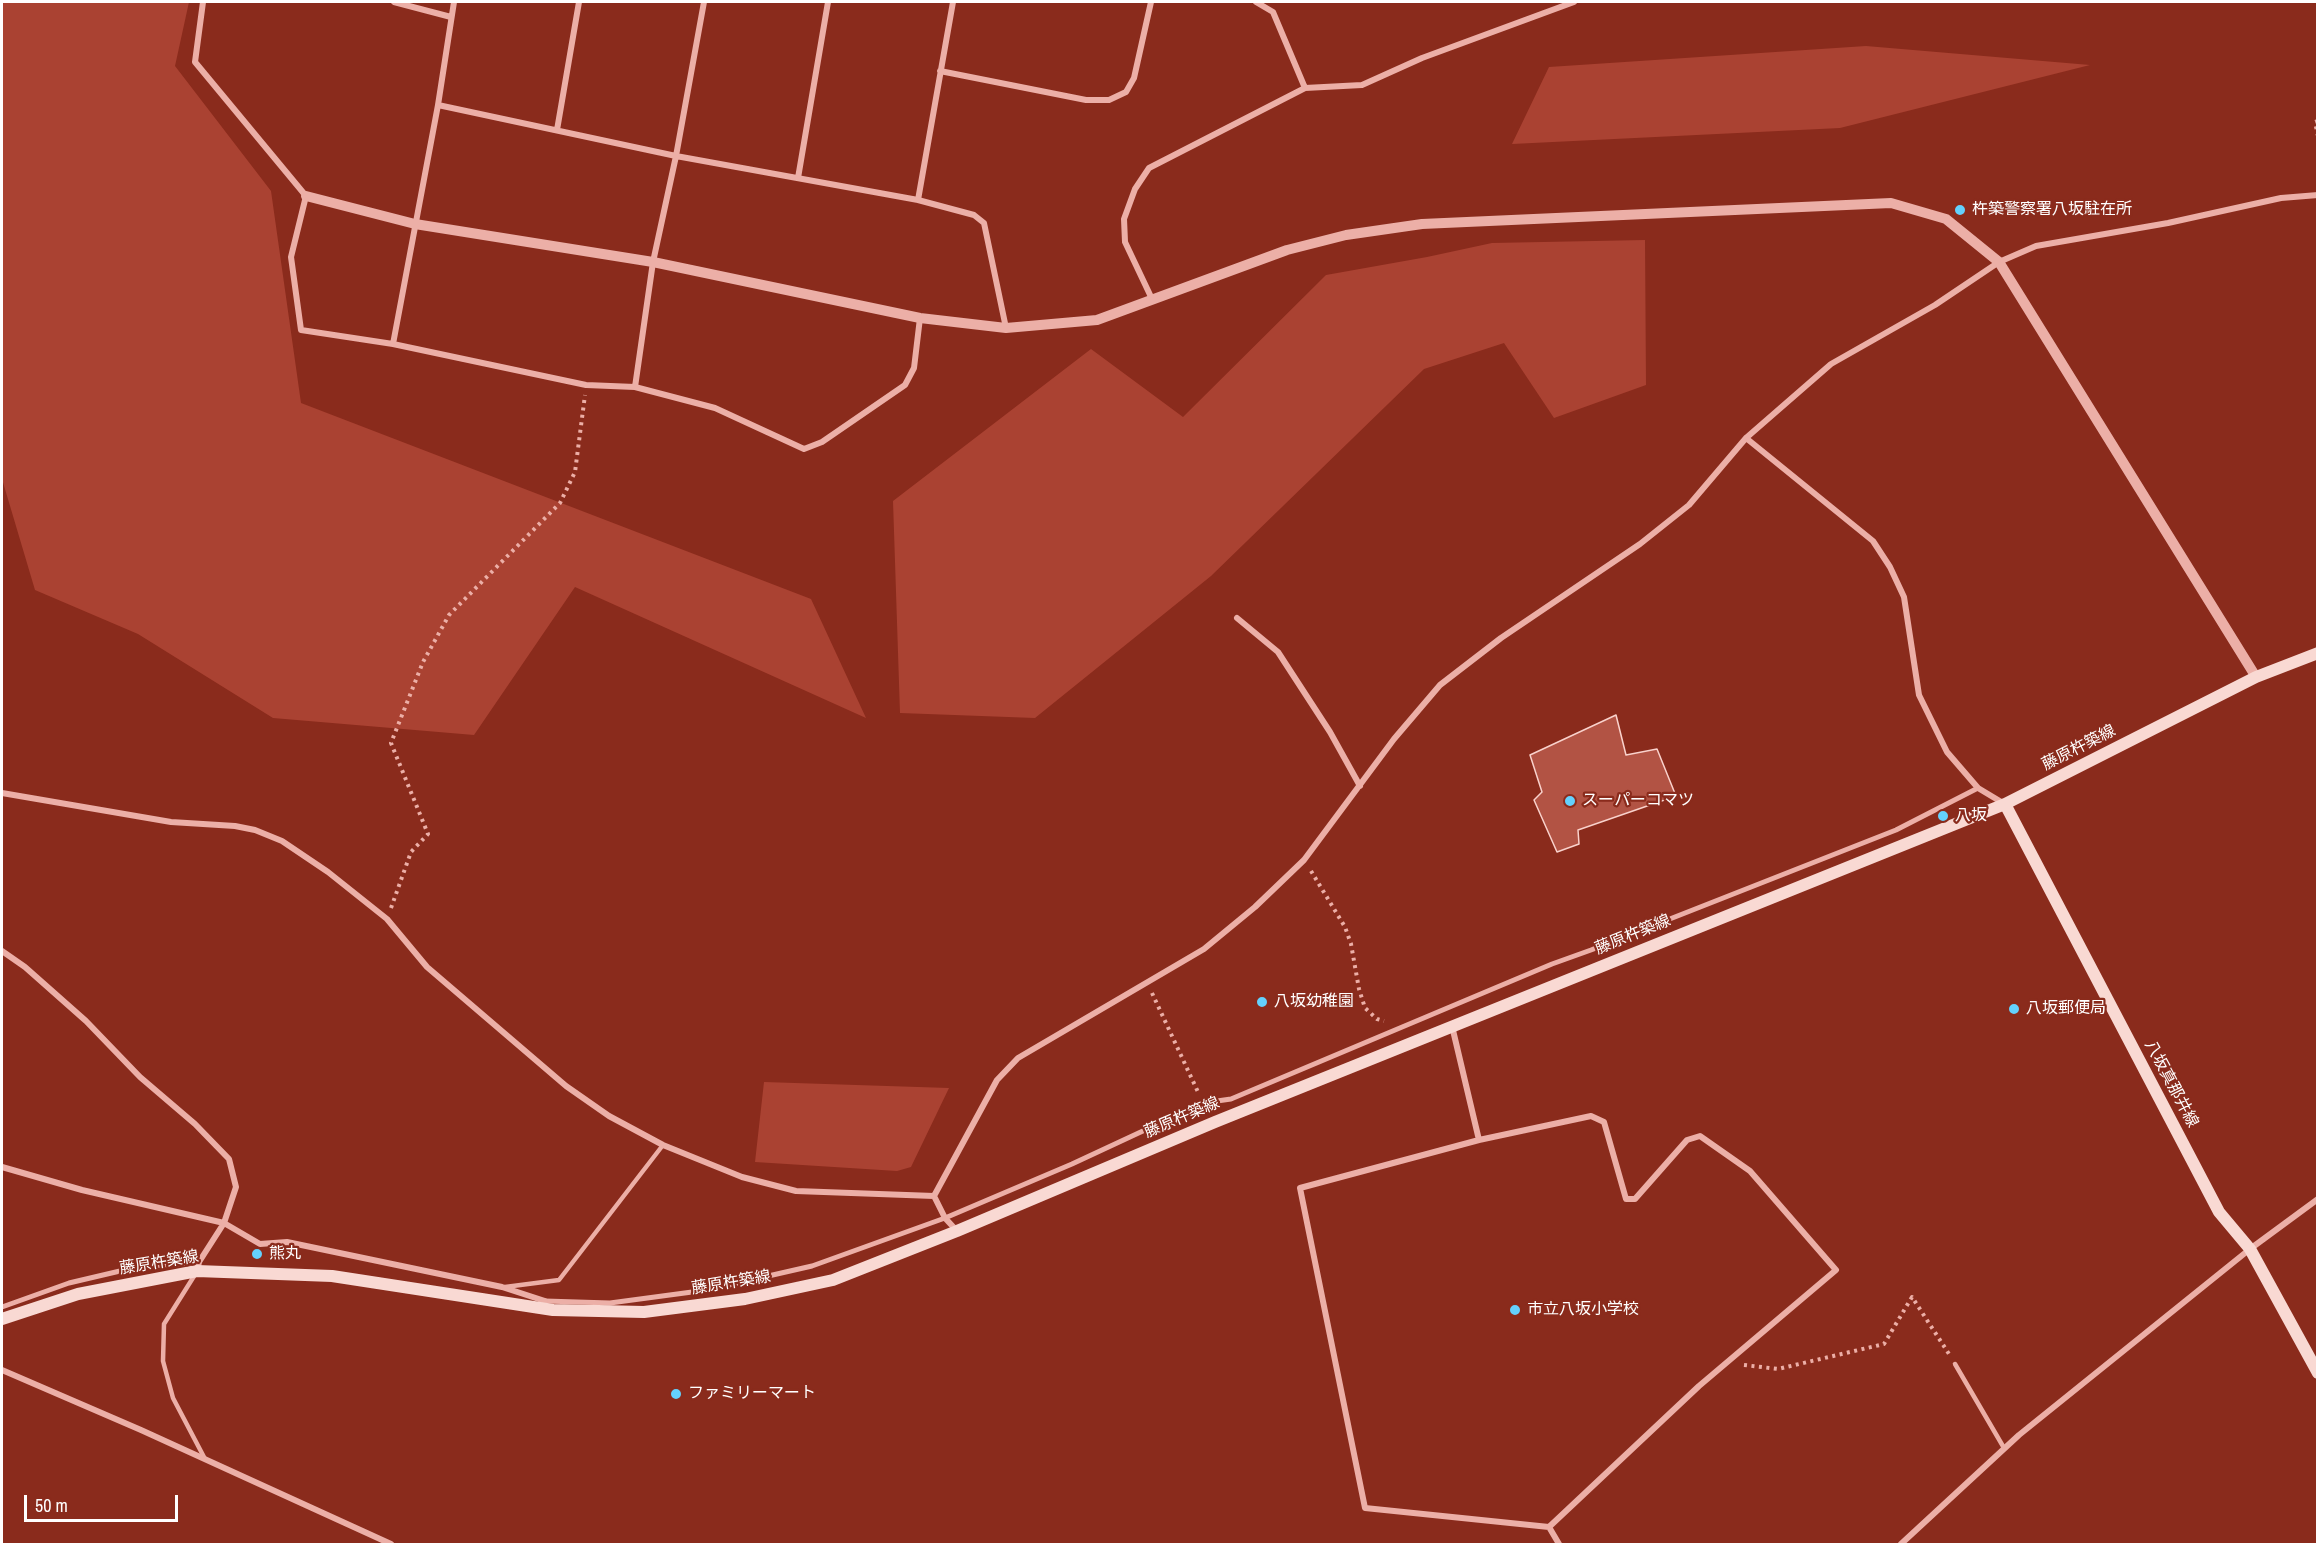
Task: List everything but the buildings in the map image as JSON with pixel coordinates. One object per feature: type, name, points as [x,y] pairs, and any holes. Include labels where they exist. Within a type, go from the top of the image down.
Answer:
[{"type":"main road","name":"藤原杵築線","points":[[2,1319],[78,1294],[198,1266],[332,1276],[553,1310],[644,1312],[745,1299],[833,1280],[957,1231],[1215,1122],[2005,804],[2256,677],[2316,656]]},
{"type":"main road","name":"八坂真那井線","points":[[2005,804],[2219,1212],[2250,1250],[2318,1373]]},
{"type":"street","points":[[203,2],[195,62],[306,196],[415,224],[653,262],[920,318],[1006,328],[1097,320],[1287,250],[1346,236],[1422,224],[1891,203],[1946,219],[2000,262],[2256,677]]},
{"type":"street","points":[[394,2],[451,17]]},
{"type":"street","points":[[393,344],[438,105],[454,2]]},
{"type":"street","points":[[557,130],[579,2]]},
{"type":"street","points":[[635,387],[653,262],[676,156],[704,2]]},
{"type":"street","points":[[798,178],[828,2]]},
{"type":"street","points":[[918,200],[953,2]]},
{"type":"street","points":[[940,71],[1086,100],[1109,100],[1126,92],[1134,78],[1151,2]]},
{"type":"street","points":[[1256,2],[1273,12],[1305,88]]},
{"type":"street","points":[[1152,299],[1125,242],[1124,219],[1135,189],[1149,168],[1305,88],[1362,85],[1422,58],[1574,2]]},
{"type":"street","points":[[438,105],[676,156],[918,200],[974,215],[984,224],[1006,328]]},
{"type":"street","points":[[934,1196],[997,1080],[1018,1058],[1204,949],[1255,908],[1304,860],[1394,739],[1440,685],[1501,638],[1640,544],[1689,505],[1746,438],[1831,364],[1935,305],[2000,262],[2036,246],[2168,223],[2281,198],[2318,195]]},
{"type":"street","points":[[306,196],[291,257],[301,330],[393,344],[586,386],[635,387],[715,408],[804,449],[822,442],[905,385],[914,368],[920,318]]},
{"type":"street","points":[[1746,438],[1873,541],[1890,567],[1904,597],[1919,695],[1947,752],[1978,788],[2005,804]]},
{"type":"street","points":[[1237,618],[1278,652],[1330,732],[1360,786]]},
{"type":"street","points":[[2,1167],[82,1190],[224,1223],[260,1244],[287,1242],[502,1287],[545,1301],[610,1303],[707,1290],[812,1266],[945,1218],[1072,1164],[1203,1103],[1232,1099],[1552,964],[1591,951],[1896,830],[1978,788]]},
{"type":"street","points":[[2,793],[171,822],[235,826],[255,830],[282,840],[328,872],[387,919],[427,967],[566,1086],[609,1116],[663,1145],[742,1177],[796,1191],[934,1196]]},
{"type":"street","points":[[2,951],[86,1021],[140,1077],[195,1124],[229,1158],[236,1187],[224,1223],[198,1266],[137,1267],[69,1283],[2,1307]]},
{"type":"street","points":[[1452,1026],[1479,1140]]},
{"type":"street","points":[[1592,1116],[1604,1122],[1626,1199],[1635,1199],[1687,1140],[1700,1136],[1750,1171],[1836,1270],[1699,1386],[1549,1527],[1365,1508],[1300,1188],[1479,1140],[1592,1116]]},
{"type":"street","points":[[934,1196],[945,1218],[957,1231]]},
{"type":"street","points":[[1901,1545],[2004,1448],[2250,1250],[2318,1199]]},
{"type":"street","points":[[2,1370],[391,1545]]},
{"type":"street","points":[[1549,1527],[1559,1545]]},
{"type":"lane","points":[[502,1287],[559,1280],[663,1145]]},
{"type":"lane","points":[[198,1266],[164,1324],[163,1361],[173,1398],[206,1460]]},
{"type":"lane","points":[[1956,1364],[2004,1448]]},
{"type":"path","points":[[2318,120],[2315,122],[2318,136]]},
{"type":"path","points":[[387,919],[411,852],[428,834],[391,743],[423,662],[449,615],[560,502],[575,472],[586,386]]},
{"type":"path","points":[[1304,860],[1345,927],[1365,1008],[1377,1019],[1386,1022]]},
{"type":"path","points":[[1148,983],[1203,1103]]},
{"type":"path","points":[[1736,1372],[1743,1365],[1778,1370],[1884,1344],[1912,1298],[1956,1364]]},
{"type":"shaded area","points":[[2,2],[189,2],[175,66],[271,191],[301,403],[811,599],[866,718],[575,587],[474,735],[273,718],[138,634],[35,590],[2,479]]},
{"type":"shaded area","points":[[1866,46],[2090,65],[1840,128],[1512,144],[1549,67]]},
{"type":"shaded area","points":[[1645,240],[1646,385],[1554,418],[1504,343],[1424,369],[1211,576],[1035,718],[900,713],[893,501],[1091,349],[1183,417],[1326,275],[1492,243]]},
{"type":"shaded area","points":[[764,1082],[949,1088],[911,1167],[897,1171],[755,1162]]},
{"type":"place","name":"杵築警察署八坂駐在所","points":[[1960,210]]},
{"type":"place","name":"スーパーコマツ","points":[[1570,801]]},
{"type":"place","name":"八坂","points":[[1943,816]]},
{"type":"place","name":"八坂幼稚園","points":[[1262,1002]]},
{"type":"place","name":"八坂郵便局","points":[[2014,1009]]},
{"type":"place","name":"熊丸","points":[[257,1254]]},
{"type":"place","name":"市立八坂小学校","points":[[1515,1310]]},
{"type":"place","name":"ファミリーマート","points":[[676,1394]]}]
